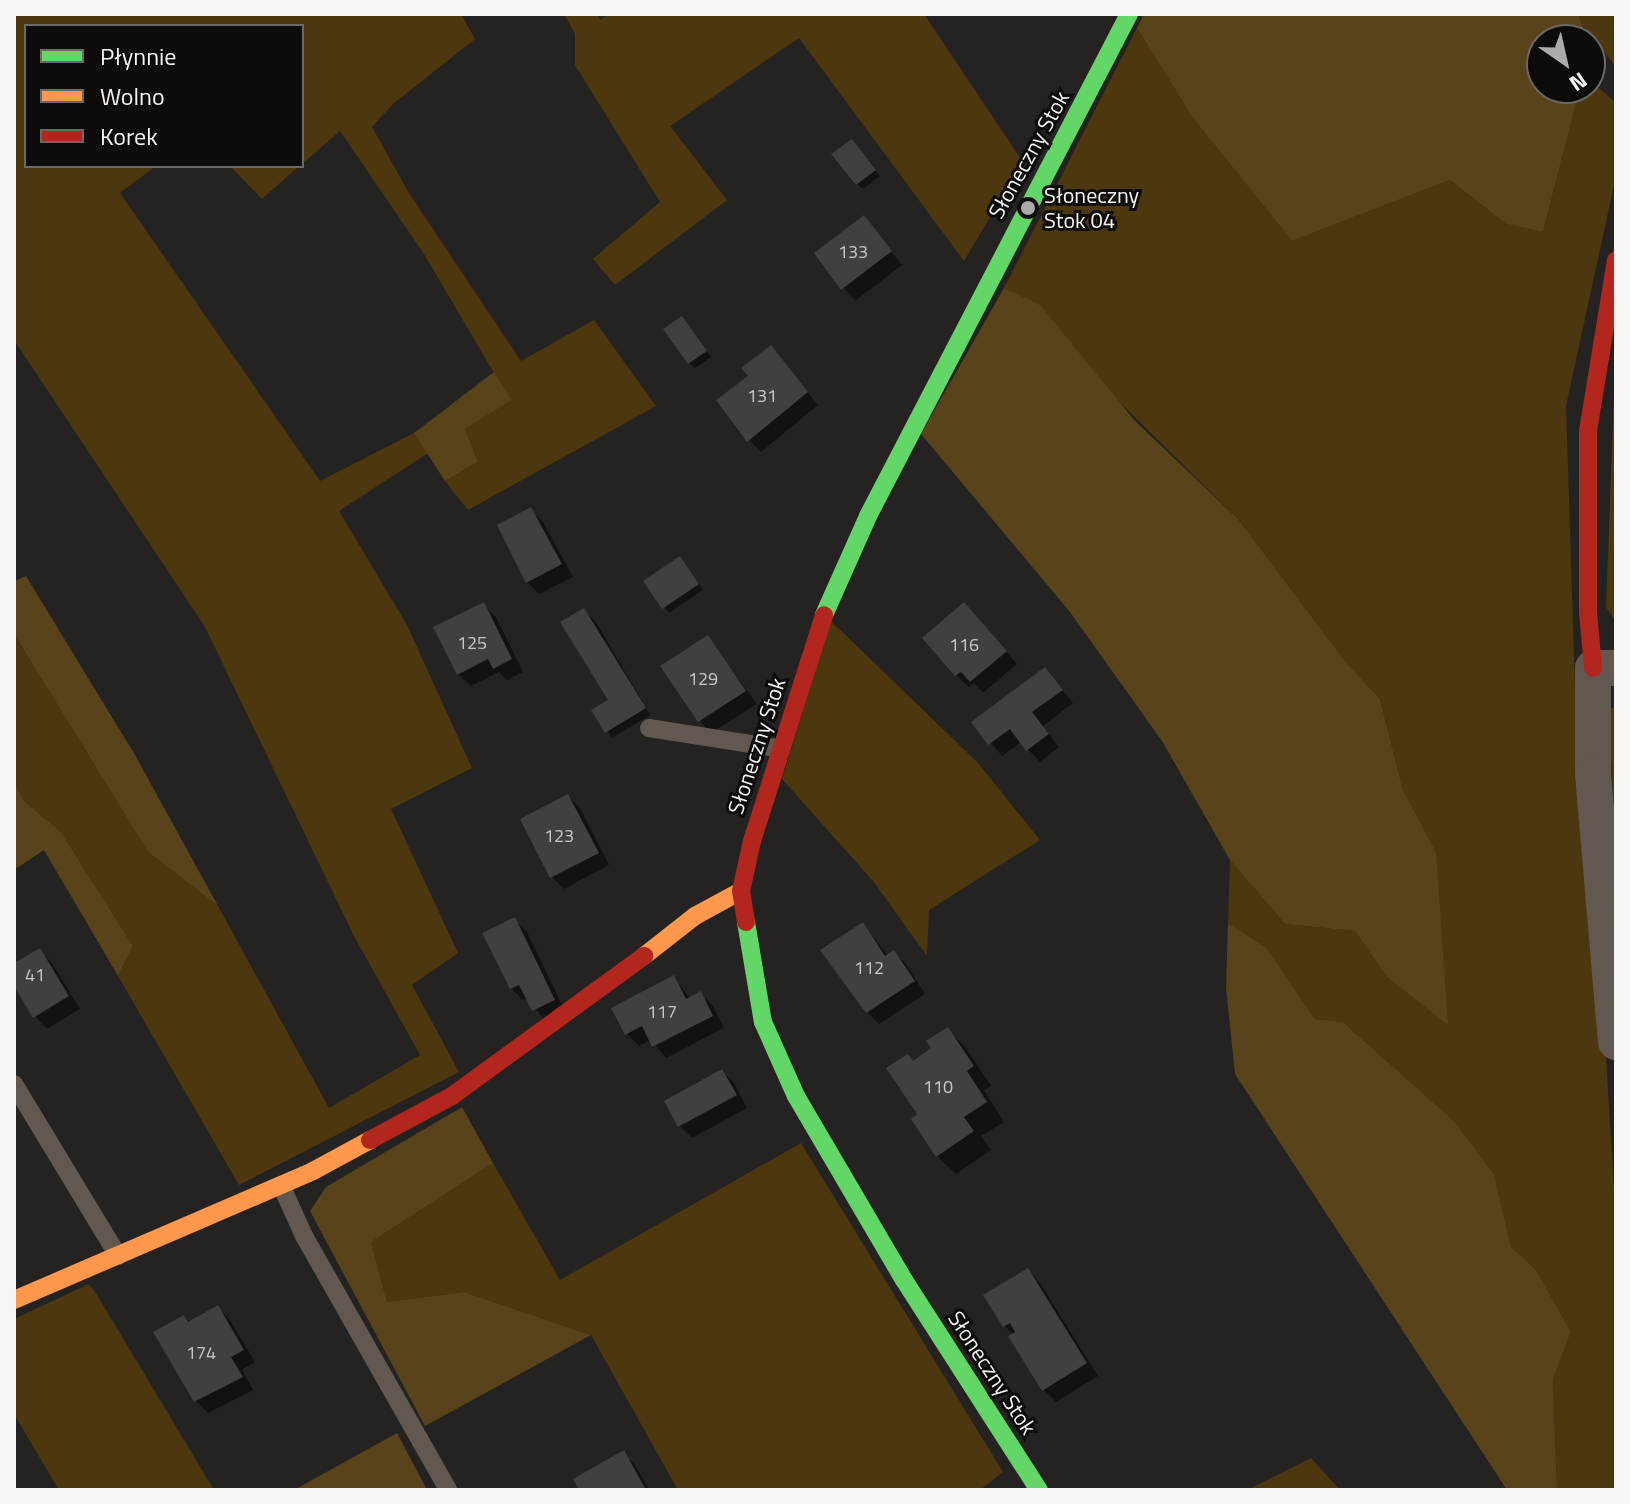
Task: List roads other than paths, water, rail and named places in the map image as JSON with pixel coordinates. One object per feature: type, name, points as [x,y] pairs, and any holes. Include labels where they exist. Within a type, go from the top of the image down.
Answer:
[{"type":"street","name":"Słoneczny Stok","points":[[1039,1490],[904,1280],[796,1096],[763,1022],[741,891],[752,841],[824,615],[868,516],[1129,14]]},
{"type":"street","points":[[1616,260],[1588,431],[1588,612],[1604,668],[1593,774],[1616,1042]]},
{"type":"street","points":[[14,1300],[281,1185],[452,1096],[578,1007],[695,916],[741,891]]},
{"type":"lane","points":[[649,728],[781,749]]},
{"type":"lane","points":[[14,1084],[118,1256]]},
{"type":"lane","points":[[281,1185],[304,1236],[448,1490]]},
{"type":"place","name":"Słoneczny Stok 04","points":[[1028,208]]}]
